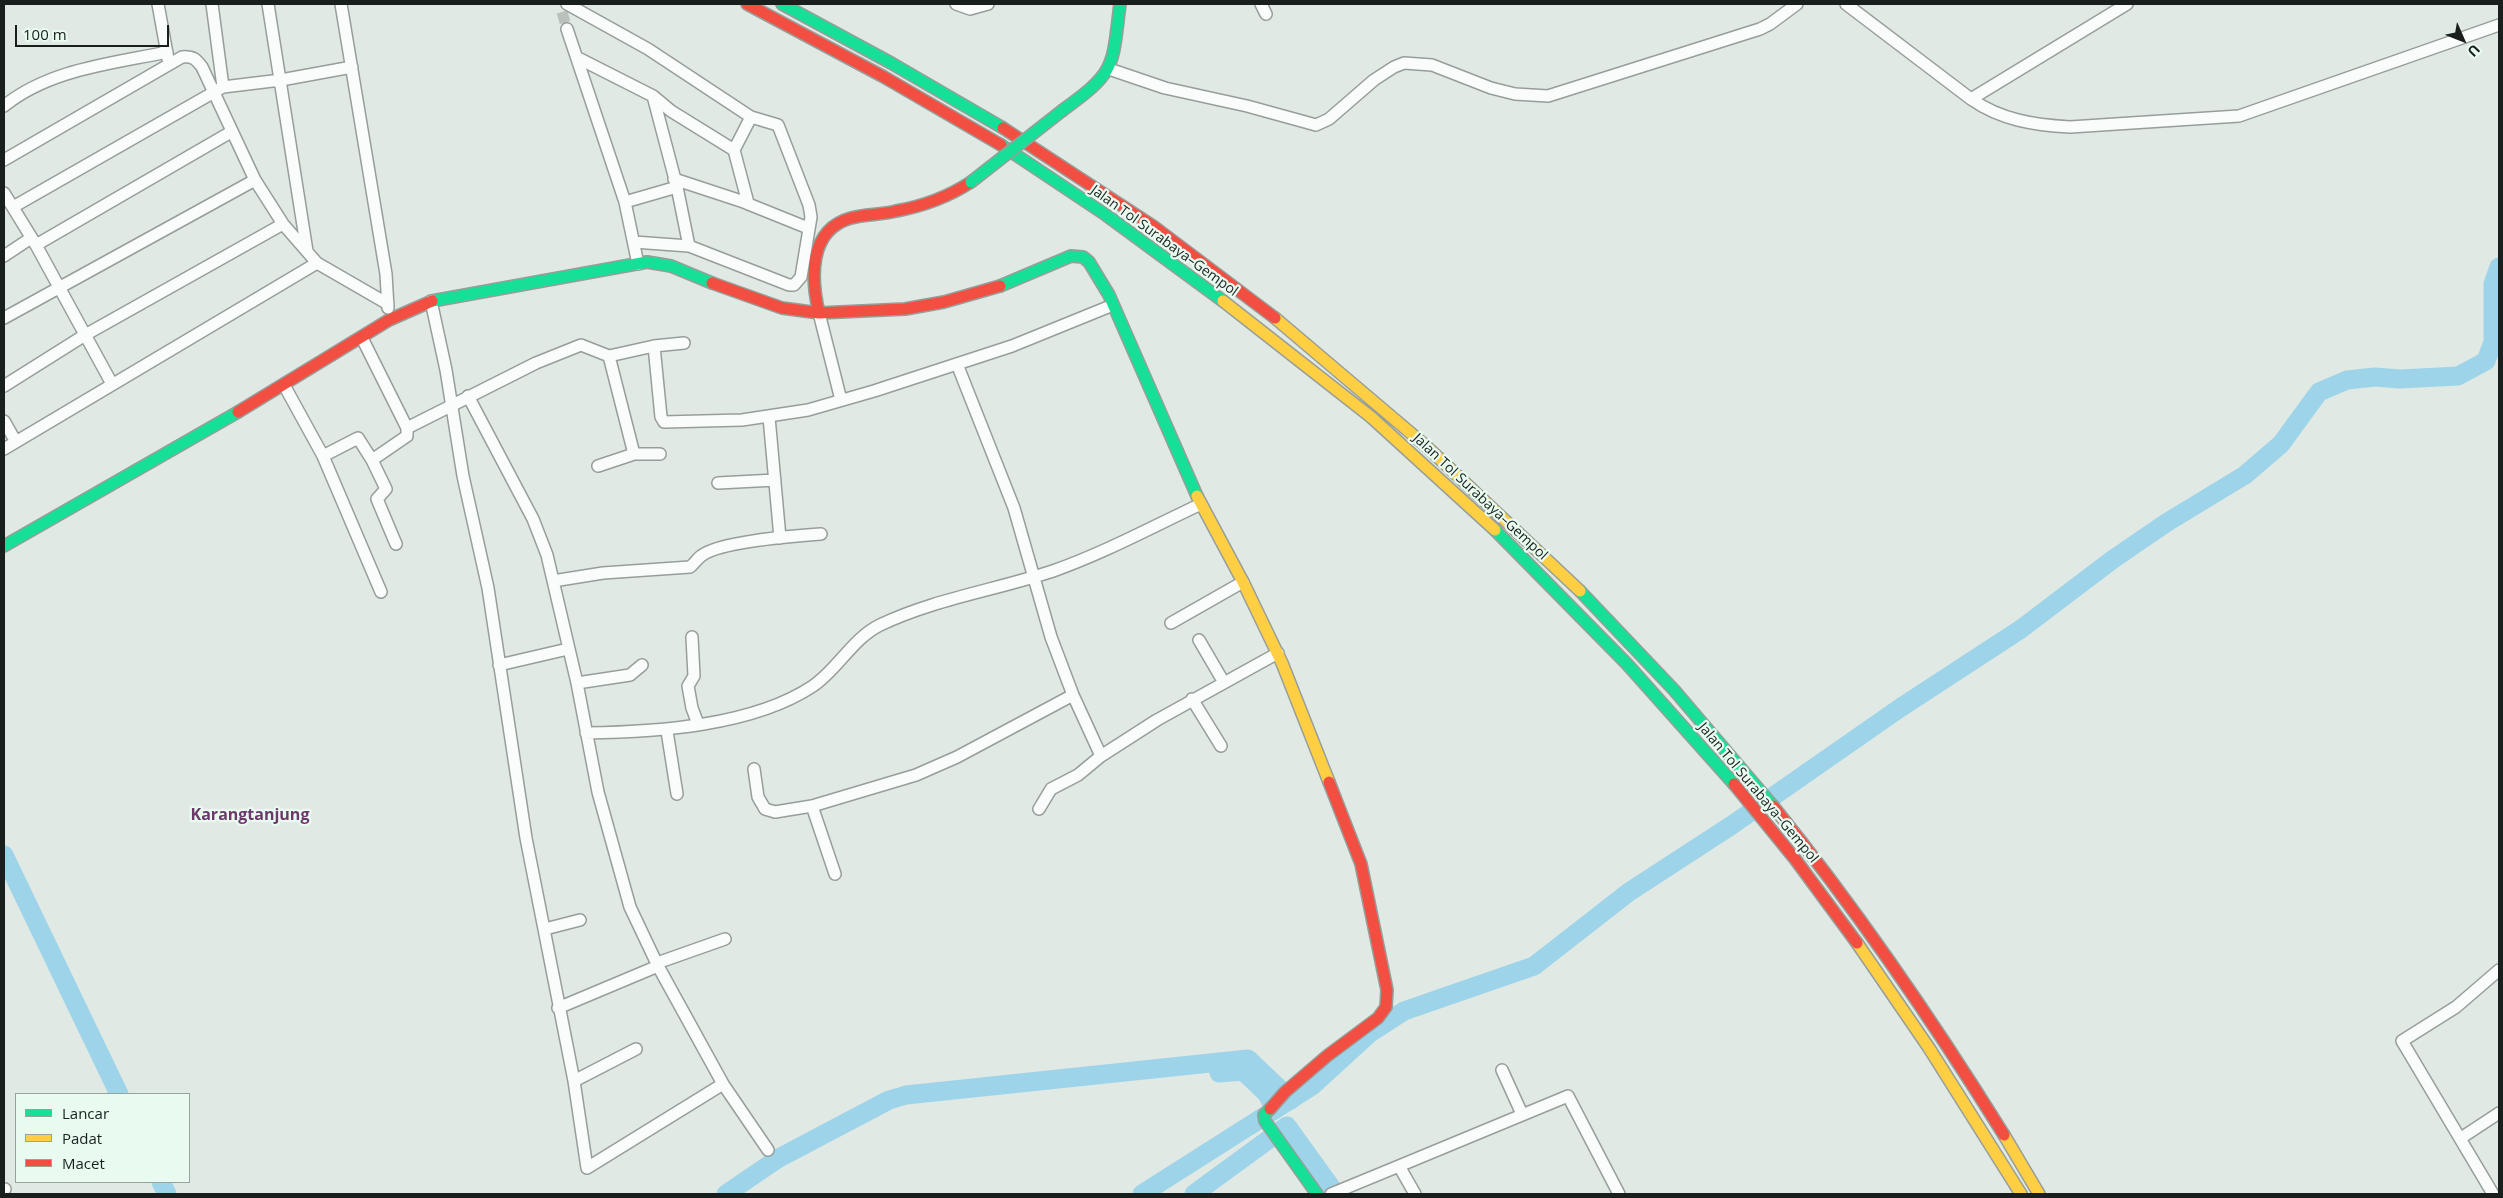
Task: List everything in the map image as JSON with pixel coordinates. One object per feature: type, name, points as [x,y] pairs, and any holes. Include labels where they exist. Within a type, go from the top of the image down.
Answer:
[{"type":"main road","name":"Jalan Tol Surabaya–Gempol","points":[[747,4],[841,52],[977,130],[1180,268],[1301,361],[1386,430],[1542,576],[1644,681],[1761,816],[1878,972],[1935,1055],[2021,1194]]},
{"type":"main road","name":"Jalan Tol Surabaya–Gempol","points":[[782,4],[879,54],[978,112],[1203,262],[1312,347],[1439,455],[1542,554],[1647,663],[1774,807],[1881,949],[1928,1017],[1989,1108],[2039,1194]]},
{"type":"main road","points":[[819,313],[814,288],[813,268],[817,250],[829,230],[846,219],[886,214],[939,201],[971,182],[1088,91],[1109,70],[1120,4]]},
{"type":"main road","points":[[4,546],[284,385],[389,320],[431,301],[653,262],[671,266],[737,294],[782,308],[819,313],[905,308],[944,302],[1012,282],[1076,255],[1089,262],[1113,305],[1201,504],[1243,582],[1278,653],[1361,864],[1388,998],[1386,1007],[1378,1018],[1327,1056],[1285,1092],[1264,1115],[1265,1121],[1317,1194]]},
{"type":"street","points":[[158,4],[169,66]]},
{"type":"street","points":[[212,4],[218,90],[231,132],[255,180],[283,224],[317,263],[388,304]]},
{"type":"street","points":[[268,4],[307,251]]},
{"type":"street","points":[[341,4],[386,274],[389,320]]},
{"type":"street","points":[[956,4],[970,9],[988,4]]},
{"type":"street","points":[[1109,70],[1165,88],[1247,106],[1316,125],[1329,119],[1374,80],[1404,63],[1432,65],[1491,88],[1515,94],[1548,96],[1760,29],[1797,4]]},
{"type":"street","points":[[1846,4],[1975,97],[1986,109],[2014,119],[2070,127],[2231,118],[2251,113],[2499,25]]},
{"type":"street","points":[[1975,97],[2127,4]]},
{"type":"street","points":[[563,6],[648,50],[752,117],[778,125],[809,205],[811,217],[800,277],[794,285],[788,285],[689,246],[634,242]]},
{"type":"street","points":[[568,29],[625,202],[638,264]]},
{"type":"street","points":[[4,106],[25,90],[62,74],[166,52]]},
{"type":"street","points":[[4,160],[182,57],[196,59],[218,90]]},
{"type":"street","points":[[578,58],[653,96],[671,111],[734,150]]},
{"type":"street","points":[[13,207],[218,90],[352,67]]},
{"type":"street","points":[[653,96],[676,183],[689,246]]},
{"type":"street","points":[[748,203],[734,150],[752,117]]},
{"type":"street","points":[[4,256],[231,132]]},
{"type":"street","points":[[4,318],[60,289],[255,180]]},
{"type":"street","points":[[625,202],[676,183],[748,203],[808,228]]},
{"type":"street","points":[[4,196],[13,207],[33,241],[112,384]]},
{"type":"street","points":[[5,381],[283,224]]},
{"type":"street","points":[[4,449],[317,263]]},
{"type":"street","points":[[431,301],[452,405],[463,476],[488,588],[526,838],[545,929],[558,1008],[574,1081],[587,1168],[723,1084]]},
{"type":"street","points":[[654,346],[661,417],[664,422],[698,422],[769,417],[808,410],[958,364],[1063,327],[1113,305]]},
{"type":"street","points":[[819,313],[841,400]]},
{"type":"street","points":[[362,338],[407,428],[406,436],[372,460]]},
{"type":"street","points":[[407,428],[536,363],[581,345],[609,356],[654,346],[684,343]]},
{"type":"street","points":[[609,356],[634,454]]},
{"type":"street","points":[[958,364],[1014,508],[1050,637],[1100,756]]},
{"type":"street","points":[[284,385],[323,456],[381,592]]},
{"type":"street","points":[[468,396],[533,519],[547,555],[615,859],[630,907],[657,965],[723,1084],[768,1150]]},
{"type":"street","points":[[769,417],[780,538]]},
{"type":"street","points":[[4,421],[16,442]]},
{"type":"street","points":[[323,456],[358,438],[372,460],[386,489],[377,499],[396,544]]},
{"type":"street","points":[[598,466],[634,454],[660,454]]},
{"type":"street","points":[[718,483],[775,480]]},
{"type":"street","points":[[586,733],[667,731],[757,711],[801,693],[826,675],[863,636],[880,626],[935,605],[1032,577],[1098,554],[1201,504]]},
{"type":"street","points":[[554,581],[603,573],[690,567],[701,556],[715,549],[752,541],[821,534]]},
{"type":"street","points":[[1170,623],[1243,582]]},
{"type":"street","points":[[692,637],[694,676],[688,686],[692,708],[698,724]]},
{"type":"street","points":[[1199,640],[1223,682]]},
{"type":"street","points":[[499,665],[568,649]]},
{"type":"street","points":[[1039,809],[1051,789],[1078,775],[1100,756],[1192,699],[1278,653]]},
{"type":"street","points":[[577,683],[630,676],[642,665]]},
{"type":"street","points":[[754,769],[758,797],[765,809],[775,812],[812,806],[916,775],[957,757],[1073,695]]},
{"type":"street","points":[[1192,699],[1222,746]]},
{"type":"street","points":[[667,731],[677,794]]},
{"type":"street","points":[[812,806],[835,874]]},
{"type":"street","points":[[545,929],[580,920]]},
{"type":"street","points":[[558,1008],[657,965],[724,939]]},
{"type":"street","points":[[2493,1194],[2403,1043],[2403,1039],[2456,1008],[2499,970]]},
{"type":"street","points":[[574,1081],[636,1049]]},
{"type":"street","points":[[1502,1070],[1522,1114]]},
{"type":"street","points":[[1334,1193],[1568,1096],[1619,1194]]},
{"type":"street","points":[[2461,1138],[2499,1112]]},
{"type":"street","points":[[1399,1166],[1415,1194]]},
{"type":"waterway","points":[[1142,1194],[1312,1086],[1370,1033],[1404,1011],[1534,966],[1629,892],[1732,825],[1900,708],[2021,629],[2112,560],[2166,523],[2245,475],[2281,444],[2319,392],[2347,380],[2375,377],[2400,379],[2458,376],[2486,361],[2493,342],[2493,284],[2499,267]]},
{"type":"waterway","points":[[4,855],[119,1093]]},
{"type":"waterway","points":[[726,1194],[779,1158],[889,1100],[906,1095],[1248,1059],[1291,1100]]},
{"type":"waterway","points":[[1219,1073],[1243,1071],[1267,1094],[1272,1104]]},
{"type":"waterway","points":[[1194,1194],[1287,1126],[1336,1194]]},
{"type":"waterway","points":[[162,1183],[167,1194]]},
{"type":"tunnel","points":[[562,12],[567,29]]},
{"type":"traffic: fast","points":[[782,4],[891,63],[1003,128]]},
{"type":"traffic: fast","points":[[1063,110],[1094,86],[1109,66],[1113,55],[1120,4]]},
{"type":"traffic: fast","points":[[971,182],[1063,110]]},
{"type":"traffic: fast","points":[[1001,145],[1106,215],[1223,301]]},
{"type":"traffic: fast","points":[[1000,286],[1071,256],[1083,257],[1089,262],[1109,295],[1197,496]]},
{"type":"traffic: fast","points":[[432,301],[647,262],[671,266],[712,283]]},
{"type":"traffic: fast","points":[[4,546],[238,412]]},
{"type":"traffic: fast","points":[[1495,530],[1627,664],[1734,784]]},
{"type":"traffic: fast","points":[[1580,591],[1674,690],[1773,806]]},
{"type":"traffic: fast","points":[[1270,1109],[1264,1115],[1265,1121],[1317,1194]]},
{"type":"traffic: slow","points":[[1223,301],[1371,417],[1495,530]]},
{"type":"traffic: slow","points":[[1275,318],[1426,446],[1580,591]]},
{"type":"traffic: slow","points":[[1197,496],[1243,582],[1282,663],[1329,782]]},
{"type":"traffic: slow","points":[[1857,943],[1929,1048],[2021,1194]]},
{"type":"traffic: slow","points":[[2004,1135],[2039,1194]]},
{"type":"traffic: jam","points":[[747,4],[884,77],[1001,145]]},
{"type":"traffic: jam","points":[[1003,128],[1153,226],[1275,318]]},
{"type":"traffic: jam","points":[[819,313],[814,271],[816,257],[820,244],[827,233],[837,224],[851,218],[926,204],[954,192],[971,182]]},
{"type":"traffic: jam","points":[[712,283],[782,308],[819,313],[905,309],[944,302],[1000,286]]},
{"type":"traffic: jam","points":[[238,412],[389,320],[432,301]]},
{"type":"traffic: jam","points":[[1270,1109],[1285,1092],[1327,1056],[1378,1018],[1386,1007],[1387,990],[1361,864],[1329,782]]},
{"type":"traffic: jam","points":[[1734,784],[1795,859],[1857,943]]},
{"type":"traffic: jam","points":[[1773,806],[1835,885],[1893,967],[1950,1050],[2004,1135]]},
{"type":"district","name":"Karangtanjung","points":[[250,815]]}]
